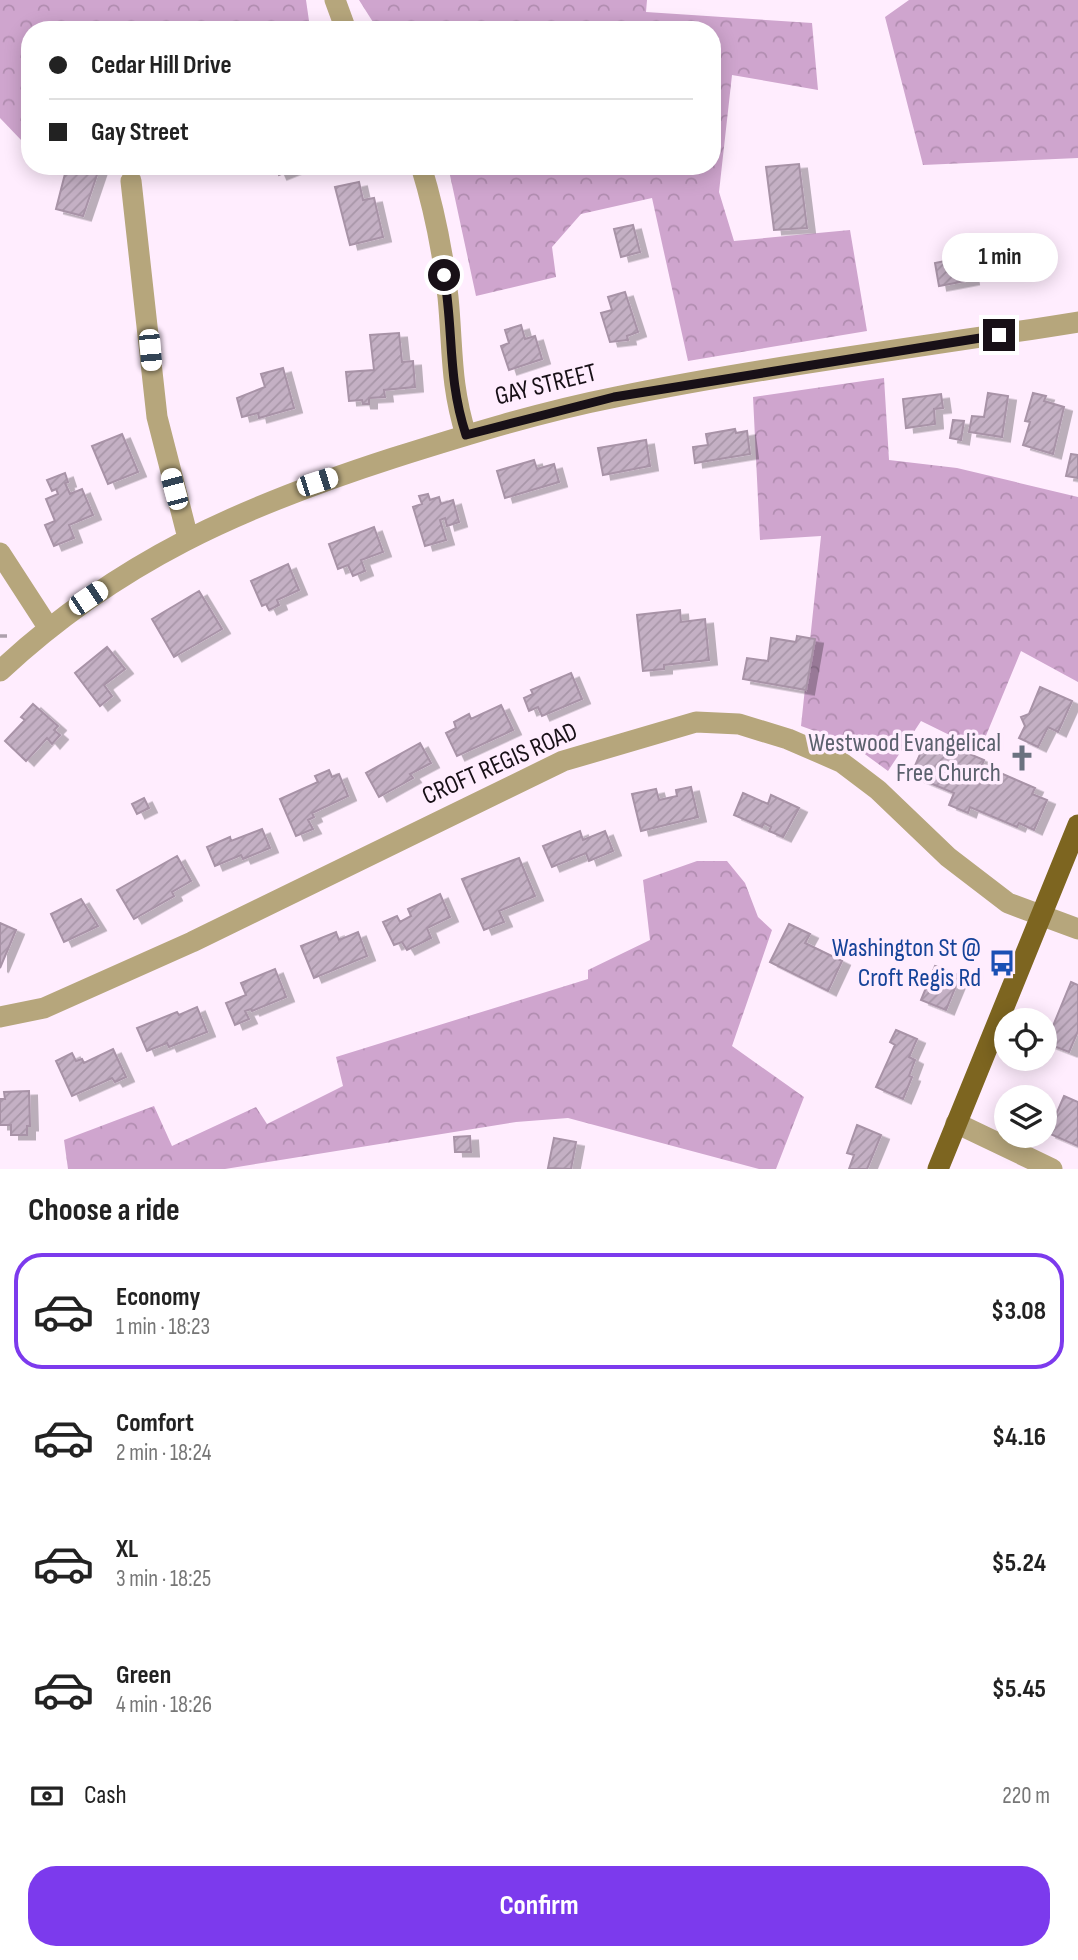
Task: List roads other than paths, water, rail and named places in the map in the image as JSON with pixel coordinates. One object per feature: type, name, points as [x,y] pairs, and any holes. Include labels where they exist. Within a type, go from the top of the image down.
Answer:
[{"type":"main road","points":[[938,1169],[1078,825]]},
{"type":"street","points":[[335,0],[343,21]]},
{"type":"street","points":[[424,175],[448,297],[455,400],[466,435]]},
{"type":"street","points":[[131,181],[157,417],[188,538]]},
{"type":"street","name":"GAY STREET","points":[[0,671],[48,627],[132,569],[188,538],[317,482],[466,435],[626,395],[1078,322]]},
{"type":"street","points":[[0,553],[48,627]]},
{"type":"street","name":"CROFT REGIS ROAD","points":[[0,1017],[44,1008],[192,942],[563,761],[696,722],[740,724],[788,739],[841,762],[878,790],[948,858],[1008,903],[1078,929]]},
{"type":"street","points":[[956,1123],[1052,1169]]},
{"type":"place","name":"Westwood Evangelical Free Church","points":[[1022,758]]},
{"type":"place","name":"Washington St @ Croft Regis Rd","points":[[1002,963]]}]
